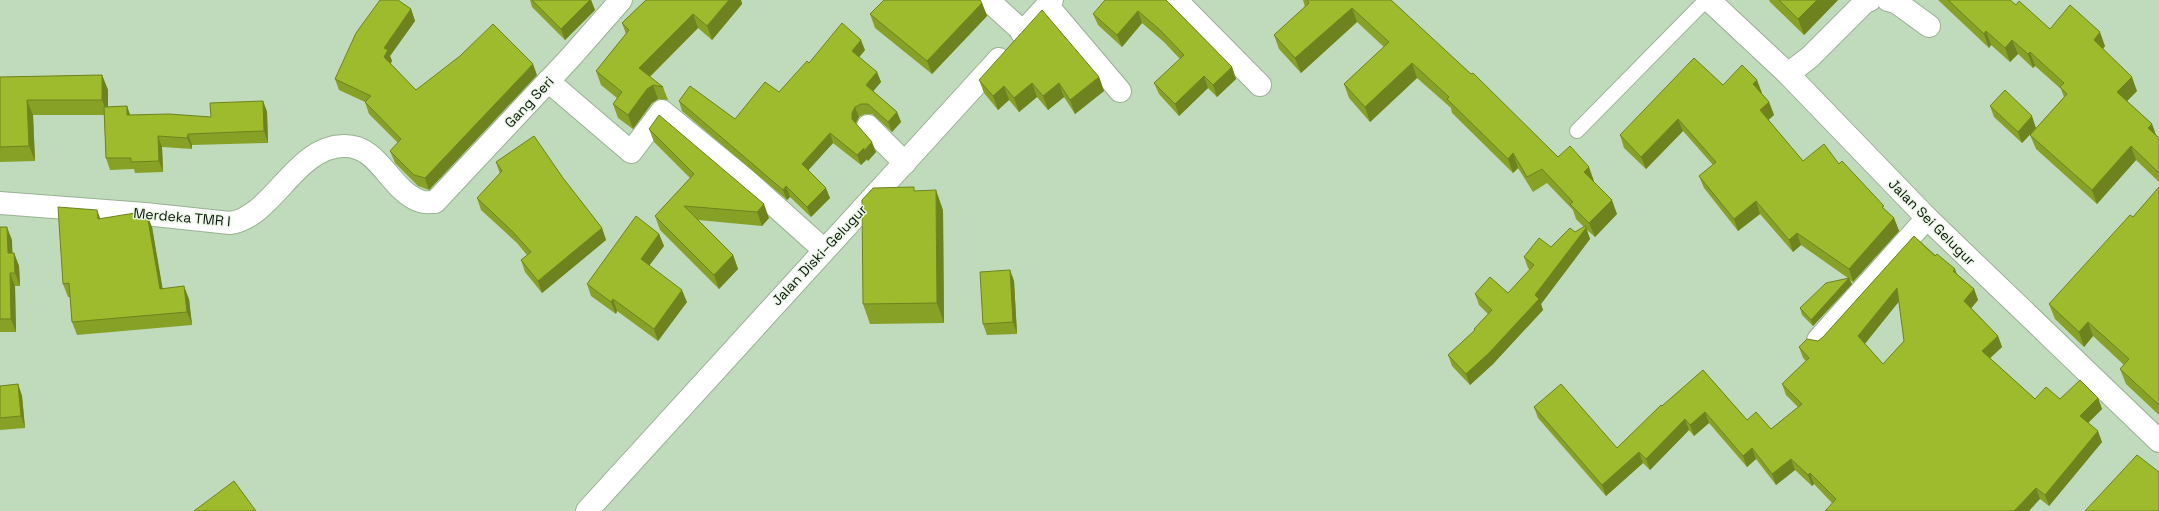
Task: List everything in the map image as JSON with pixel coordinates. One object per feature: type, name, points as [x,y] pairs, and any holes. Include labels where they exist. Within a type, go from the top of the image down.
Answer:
[{"type":"street","name":"Gang Seri","points":[[435,202],[621,0]]},
{"type":"street","points":[[988,0],[1023,32]]},
{"type":"street","points":[[1176,0],[1260,85]]},
{"type":"street","name":"Jalan Sei Gelugur","points":[[1708,0],[1788,74],[1927,218],[2159,441]]},
{"type":"street","points":[[1788,74],[1810,57],[1865,2],[1870,0]]},
{"type":"street","points":[[1888,0],[1896,2],[1929,26]]},
{"type":"street","points":[[1049,3],[1120,91]]},
{"type":"street","name":"Jalan Diski–Gelugur","points":[[587,511],[823,249],[905,163],[1049,3]]},
{"type":"street","points":[[548,81],[631,152],[662,111],[745,180],[823,249]]},
{"type":"street","points":[[868,126],[905,163]]},
{"type":"street","name":"Merdeka TMR I","points":[[0,203],[145,214],[230,223],[238,222],[253,214],[307,161],[323,150],[344,146],[353,146],[368,152],[402,188],[421,202],[435,202]]},
{"type":"street","points":[[1818,340],[1927,218]]},
{"type":"lane","points":[[1577,131],[1708,0]]},
{"type":"building","points":[[380,0],[398,0],[411,9],[384,48],[388,50],[384,57],[416,90],[460,56],[493,24],[533,64],[425,178],[414,175],[390,151],[401,139],[365,102],[371,96],[335,79],[356,33]]},
{"type":"building","points":[[532,0],[590,0],[561,29]]},
{"type":"building","points":[[646,0],[729,0],[707,26],[693,14],[639,68],[663,87],[653,85],[647,89],[628,115],[613,104],[622,92],[596,71],[629,30],[622,23]]},
{"type":"building","points":[[884,0],[980,0],[982,3],[927,61],[870,14]]},
{"type":"building","points":[[1105,0],[1166,0],[1232,67],[1213,85],[1204,76],[1175,104],[1154,83],[1184,55],[1160,30],[1138,11],[1117,35],[1093,14]]},
{"type":"building","points":[[1307,0],[1391,0],[1471,74],[1473,73],[1558,157],[1570,146],[1589,167],[1584,172],[1612,200],[1589,223],[1570,204],[1573,202],[1542,169],[1527,177],[1513,153],[1508,159],[1447,99],[1449,97],[1412,63],[1365,107],[1344,84],[1389,42],[1352,8],[1295,58],[1274,35],[1309,3]]},
{"type":"building","points":[[1779,0],[1817,0],[1798,19]]},
{"type":"building","points":[[1948,0],[2010,0],[2016,5],[2019,1],[2050,29],[2070,5],[2100,32],[2094,40],[2132,77],[2117,92],[2152,124],[2148,128],[2159,138],[2159,173],[2131,146],[2092,190],[2030,135],[2067,94],[2060,87],[2064,83],[2030,52],[2028,54],[2012,40],[2005,48],[1986,31],[1984,34]]},
{"type":"building","points":[[1042,10],[1099,77],[1070,100],[1059,83],[1043,96],[1032,83],[1014,98],[1004,86],[993,96],[979,80]]},
{"type":"building","points":[[842,23],[861,40],[852,51],[877,72],[866,85],[897,112],[888,122],[868,104],[861,104],[855,107],[852,113],[852,119],[872,142],[864,151],[864,148],[857,155],[830,133],[802,164],[826,188],[807,207],[786,186],[783,190],[679,101],[690,86],[735,119],[765,82],[779,92],[807,61],[809,63]]},
{"type":"building","points":[[1694,58],[1723,85],[1742,65],[1757,80],[1753,84],[1769,102],[1760,110],[1803,161],[1824,144],[1839,164],[1842,161],[1884,206],[1882,207],[1894,218],[1849,269],[1797,233],[1789,240],[1756,201],[1734,219],[1699,176],[1716,162],[1678,119],[1641,157],[1620,135]]},
{"type":"building","points":[[102,75],[102,100],[27,100],[29,146],[0,147],[0,77]]},
{"type":"building","points":[[2005,90],[2032,116],[2018,132],[1990,106]]},
{"type":"building","points":[[263,101],[264,131],[188,134],[187,138],[158,136],[159,161],[131,162],[131,158],[106,158],[104,107],[127,106],[127,115],[169,114],[211,117],[210,103]]},
{"type":"building","points":[[659,115],[764,204],[757,212],[684,206],[733,255],[714,275],[655,216],[694,174],[649,129]]},
{"type":"building","points":[[534,136],[563,178],[602,228],[538,281],[521,260],[531,252],[513,232],[477,198],[502,171],[496,162]]},
{"type":"building","points":[[914,187],[914,191],[936,190],[937,303],[863,304],[862,200],[873,188]]},
{"type":"building","points":[[2159,187],[2159,405],[2120,369],[2129,359],[2088,322],[2079,332],[2049,304],[2130,215],[2133,217]]},
{"type":"building","points":[[58,207],[97,210],[98,219],[135,213],[147,214],[160,289],[184,286],[187,312],[72,322],[69,283],[63,284]]},
{"type":"building","points":[[636,216],[659,234],[641,259],[682,290],[654,329],[613,299],[611,302],[587,284]]},
{"type":"building","points":[[1585,226],[1586,228],[1535,295],[1539,299],[1489,353],[1466,374],[1448,355],[1475,330],[1474,329],[1492,310],[1475,294],[1490,277],[1508,293],[1534,265],[1524,257],[1539,238],[1551,247],[1570,228],[1575,232]]},
{"type":"building","points":[[0,227],[7,227],[8,253],[14,253],[15,273],[10,273],[11,319],[0,319]]},
{"type":"building","points":[[1914,236],[1935,256],[1937,254],[1955,269],[1953,271],[1974,289],[1964,301],[1998,336],[1982,351],[2035,399],[2046,387],[2060,399],[2080,380],[2098,398],[2080,416],[2098,431],[2045,495],[2036,488],[2014,511],[1825,511],[1836,499],[1810,473],[1808,475],[1791,459],[1772,474],[1752,448],[1743,456],[1705,412],[1690,425],[1685,419],[1646,459],[1639,452],[1602,485],[1534,407],[1561,384],[1617,448],[1661,405],[1662,406],[1703,370],[1747,420],[1756,412],[1771,429],[1802,404],[1782,384],[1809,358],[1799,347],[1807,339],[1818,341]],"holes":[[[1897,288],[1904,341],[1883,364],[1858,336]]]},
{"type":"building","points":[[1010,270],[1013,322],[983,324],[980,272]]},
{"type":"building","points":[[1849,278],[1811,320],[1800,308],[1826,283]]},
{"type":"building","points":[[18,384],[21,416],[0,418],[0,386]]},
{"type":"building","points":[[2137,455],[2159,472],[2159,511],[2085,511]]},
{"type":"building","points":[[234,481],[256,511],[194,511]]}]
